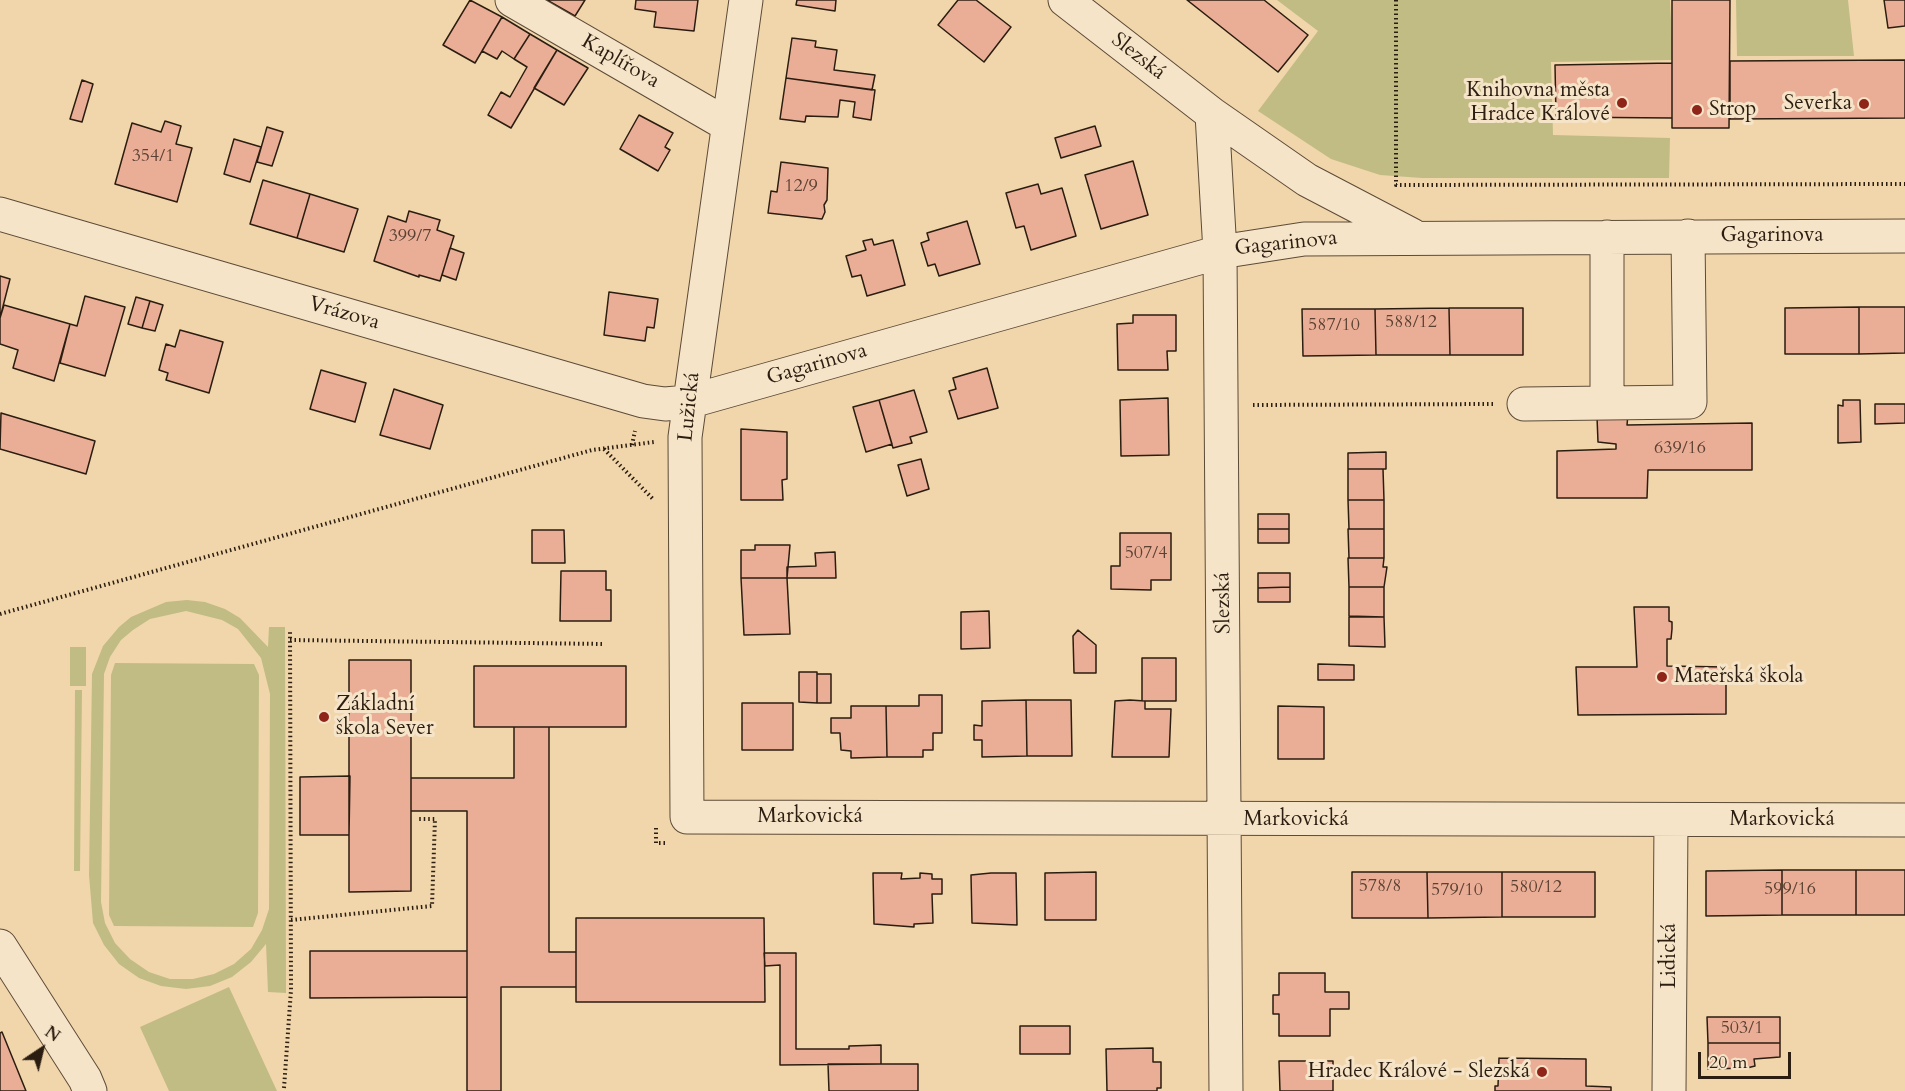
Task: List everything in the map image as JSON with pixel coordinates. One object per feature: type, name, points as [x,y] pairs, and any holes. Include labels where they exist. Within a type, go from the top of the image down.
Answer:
[{"type":"street","name":"Kaplířova","points":[[512,0],[728,125]]},
{"type":"street","name":"Lužická","points":[[687,817],[685,437],[688,402],[746,0]]},
{"type":"street","name":"Slezská","points":[[1065,0],[1212,114],[1307,180],[1416,237]]},
{"type":"street","name":"Slezská","points":[[1212,114],[1220,252],[1226,819],[1226,1091]]},
{"type":"street","name":"Vrázova","points":[[0,214],[643,401],[665,404],[688,402]]},
{"type":"street","points":[[1524,404],[1690,402],[1688,236]]},
{"type":"street","name":"Gagarinova","points":[[688,402],[1220,252],[1304,239],[1905,236]]},
{"type":"street","points":[[1607,237],[1607,403]]},
{"type":"street","name":"Markovická","points":[[687,817],[1905,820]]},
{"type":"street","name":"Lidická","points":[[1669,1091],[1671,821]]},
{"type":"street","points":[[0,946],[86,1079],[90,1091]]},
{"type":"path","points":[[1395,0],[1396,185],[1905,184]]},
{"type":"path","points":[[1222,406],[1524,404]]},
{"type":"path","points":[[0,614],[603,449],[685,437]]},
{"type":"path","points":[[603,449],[653,499]]},
{"type":"path","points":[[284,1088],[291,990],[290,630]]},
{"type":"path","points":[[290,640],[603,644]]},
{"type":"path","points":[[291,920],[432,906],[435,819],[419,819]]},
{"type":"shaded area","points":[[1277,0],[1670,0],[1673,60],[1551,62],[1553,135],[1670,138],[1669,178],[1422,178],[1380,175],[1331,159],[1258,111],[1318,31]]},
{"type":"shaded area","points":[[1736,0],[1848,0],[1854,56],[1737,56]]},
{"type":"shaded area","points":[[187,600],[205,602],[225,609],[240,618],[268,647],[269,627],[285,627],[286,993],[268,992],[266,944],[251,962],[232,977],[210,986],[186,989],[161,986],[139,978],[119,964],[104,945],[93,923],[89,875],[92,674],[103,646],[119,627],[131,617],[166,602]],"holes":[[[186,611],[222,620],[238,629],[261,658],[270,694],[269,909],[262,930],[251,949],[234,964],[214,974],[193,979],[170,979],[149,972],[130,959],[115,943],[105,923],[101,902],[104,674],[110,657],[121,640],[150,619]]]},
{"type":"shaded area","points":[[70,647],[86,647],[86,686],[70,686]]},
{"type":"shaded area","points":[[115,663],[254,664],[259,675],[258,913],[253,927],[114,926],[109,915],[111,675]]},
{"type":"shaded area","points":[[75,690],[82,690],[80,871],[74,871]]},
{"type":"shaded area","points":[[229,987],[277,1091],[169,1091],[140,1027]]},
{"type":"building","points":[[470,0],[502,17],[475,63],[443,45]]},
{"type":"building","points":[[547,0],[585,0],[575,16]]},
{"type":"building","points":[[636,0],[698,0],[694,31],[654,27],[656,12],[635,9]]},
{"type":"building","points":[[797,0],[836,0],[835,11],[796,5]]},
{"type":"building","points":[[958,0],[976,0],[1011,27],[984,62],[938,25]]},
{"type":"building","points":[[1187,0],[1264,0],[1308,35],[1278,72]]},
{"type":"building","points":[[1672,0],[1730,0],[1729,128],[1672,128]]},
{"type":"building","points":[[1884,0],[1905,0],[1905,26],[1888,28]]},
{"type":"building","points":[[502,17],[530,34],[514,59],[502,51],[497,59],[482,51]]},
{"type":"building","points":[[530,34],[557,50],[511,128],[488,115],[501,92],[510,97],[527,67],[514,59]]},
{"type":"building","points":[[792,38],[816,41],[815,47],[837,50],[834,70],[875,75],[872,90],[786,78]]},
{"type":"building","points":[[557,50],[588,68],[564,105],[534,88]]},
{"type":"building","points":[[1905,60],[1905,118],[1730,119],[1730,61]]},
{"type":"building","points":[[1672,63],[1672,118],[1556,117],[1555,65]]},
{"type":"building","points":[[786,78],[875,90],[871,120],[853,117],[855,102],[840,100],[838,117],[806,116],[805,122],[780,119]]},
{"type":"building","points":[[82,80],[93,84],[82,122],[70,119]]},
{"type":"building","points":[[639,115],[673,133],[665,147],[670,150],[658,171],[620,149]]},
{"type":"building","points":[[165,121],[181,126],[176,144],[192,148],[177,202],[115,184],[132,123],[161,132]]},
{"type":"building","points":[[1095,126],[1101,146],[1061,158],[1055,138]]},
{"type":"building","points":[[267,127],[283,132],[272,166],[257,162]]},
{"type":"building","points":[[234,139],[261,147],[250,182],[224,174]]},
{"type":"building","points":[[1133,161],[1148,215],[1101,229],[1085,175]]},
{"type":"building","points":[[781,162],[828,168],[827,200],[822,219],[768,213],[771,191],[777,192]]},
{"type":"building","points":[[263,180],[310,194],[297,238],[250,224]]},
{"type":"building","points":[[1038,184],[1041,194],[1062,188],[1076,236],[1031,250],[1024,226],[1016,228],[1006,193]]},
{"type":"building","points":[[310,194],[358,209],[344,252],[297,238]]},
{"type":"building","points":[[409,211],[440,220],[437,230],[454,236],[440,281],[419,275],[419,277],[374,261],[388,216],[406,222]]},
{"type":"building","points":[[967,221],[980,264],[939,276],[935,264],[928,266],[921,243],[929,240],[927,233]]},
{"type":"building","points":[[872,239],[874,245],[893,240],[905,285],[867,296],[861,275],[852,277],[846,256],[866,250],[863,241]]},
{"type":"building","points":[[450,248],[464,253],[456,280],[442,275]]},
{"type":"building","points":[[0,276],[10,279],[0,318]]},
{"type":"building","points":[[609,292],[658,299],[654,328],[647,327],[645,341],[604,335]]},
{"type":"building","points":[[85,296],[125,307],[105,376],[60,363],[70,324],[77,326]]},
{"type":"building","points":[[136,297],[150,301],[142,328],[128,324]]},
{"type":"building","points":[[150,301],[163,305],[155,331],[142,328]]},
{"type":"building","points":[[4,305],[70,324],[54,381],[13,368],[18,350],[0,344],[0,318]]},
{"type":"building","points":[[1859,307],[1905,307],[1905,353],[1859,354]]},
{"type":"building","points":[[1859,307],[1859,354],[1785,354],[1785,308]]},
{"type":"building","points":[[1449,308],[1523,308],[1523,355],[1450,355]]},
{"type":"building","points":[[1449,308],[1450,355],[1376,355],[1375,309]]},
{"type":"building","points":[[1302,309],[1375,309],[1376,355],[1303,356]]},
{"type":"building","points":[[1133,315],[1176,315],[1176,351],[1167,351],[1168,370],[1118,370],[1117,324],[1133,323]]},
{"type":"building","points":[[180,330],[223,342],[209,393],[166,380],[168,373],[159,370],[166,344],[175,347]]},
{"type":"building","points":[[987,368],[998,408],[958,419],[949,391],[956,389],[953,378]]},
{"type":"building","points":[[321,370],[366,383],[355,422],[310,409]]},
{"type":"building","points":[[394,389],[443,405],[430,449],[380,435]]},
{"type":"building","points":[[914,390],[927,432],[910,437],[912,443],[893,448],[879,400]]},
{"type":"building","points":[[1168,398],[1169,455],[1121,456],[1120,400]]},
{"type":"building","points":[[879,400],[892,444],[866,452],[853,407]]},
{"type":"building","points":[[1843,400],[1860,400],[1861,442],[1838,443],[1838,405],[1843,406]]},
{"type":"building","points":[[1875,404],[1905,404],[1905,423],[1875,424]]},
{"type":"building","points":[[1,413],[95,441],[86,474],[0,449]]},
{"type":"building","points":[[1628,414],[1627,425],[1752,423],[1752,470],[1648,470],[1647,498],[1557,498],[1557,451],[1616,449],[1616,444],[1598,442],[1597,417]]},
{"type":"building","points":[[741,429],[787,432],[787,479],[782,480],[783,500],[741,500]]},
{"type":"building","points":[[1386,452],[1386,469],[1348,469],[1348,453]]},
{"type":"building","points":[[921,459],[929,489],[907,496],[898,465]]},
{"type":"building","points":[[1348,469],[1383,469],[1384,500],[1348,500]]},
{"type":"building","points":[[1348,500],[1384,500],[1384,529],[1349,529]]},
{"type":"building","points":[[1258,514],[1289,514],[1289,529],[1258,529]]},
{"type":"building","points":[[1258,529],[1289,529],[1289,543],[1258,543]]},
{"type":"building","points":[[1348,529],[1384,529],[1384,558],[1349,558]]},
{"type":"building","points":[[532,530],[564,530],[565,563],[532,563]]},
{"type":"building","points":[[1120,533],[1171,533],[1171,580],[1151,580],[1151,590],[1111,589],[1111,566],[1120,566]]},
{"type":"building","points":[[755,545],[790,545],[787,578],[741,578],[741,550],[755,550]]},
{"type":"building","points":[[835,552],[836,578],[787,578],[787,567],[816,566],[815,553]]},
{"type":"building","points":[[1348,558],[1384,558],[1383,567],[1387,567],[1384,587],[1349,587]]},
{"type":"building","points":[[561,571],[606,571],[606,590],[611,590],[611,621],[560,621]]},
{"type":"building","points":[[1258,573],[1290,573],[1290,587],[1258,588]]},
{"type":"building","points":[[741,578],[787,578],[790,634],[744,635]]},
{"type":"building","points":[[1290,587],[1290,602],[1258,602],[1258,588]]},
{"type":"building","points":[[1349,587],[1384,587],[1384,617],[1349,616]]},
{"type":"building","points":[[1634,607],[1669,607],[1669,621],[1672,622],[1672,629],[1671,639],[1667,639],[1667,666],[1726,667],[1726,714],[1578,715],[1576,667],[1637,667]]},
{"type":"building","points":[[989,611],[990,648],[961,649],[961,612]]},
{"type":"building","points":[[1349,617],[1384,617],[1385,647],[1349,646]]},
{"type":"building","points":[[1078,630],[1096,645],[1096,673],[1074,673],[1073,636]]},
{"type":"building","points":[[1142,658],[1176,658],[1176,701],[1142,701]]},
{"type":"building","points":[[349,660],[411,660],[411,891],[349,892]]},
{"type":"building","points":[[1318,664],[1354,665],[1354,680],[1318,680]]},
{"type":"building","points":[[474,666],[626,666],[626,727],[474,727]]},
{"type":"building","points":[[799,672],[817,672],[817,703],[799,702]]},
{"type":"building","points":[[817,674],[831,674],[831,703],[817,703]]},
{"type":"building","points":[[919,695],[942,695],[942,733],[933,733],[933,750],[923,750],[923,757],[887,757],[886,706],[919,706]]},
{"type":"building","points":[[1026,700],[1071,700],[1072,756],[1027,756]]},
{"type":"building","points":[[1026,700],[1027,756],[982,757],[982,740],[974,740],[974,725],[982,726],[982,701]]},
{"type":"building","points":[[1115,701],[1145,701],[1145,709],[1171,709],[1169,757],[1112,757]]},
{"type":"building","points":[[742,703],[793,703],[793,750],[742,750]]},
{"type":"building","points":[[851,706],[886,706],[887,757],[851,758],[851,751],[841,750],[840,733],[831,733],[831,718],[851,718]]},
{"type":"building","points":[[1278,706],[1324,707],[1324,759],[1278,759]]},
{"type":"building","points":[[514,727],[549,727],[549,952],[576,952],[576,987],[501,987],[501,1091],[467,1091],[467,811],[411,811],[411,778],[514,778]]},
{"type":"building","points":[[350,776],[349,835],[300,835],[300,777]]},
{"type":"building","points":[[1782,870],[1782,915],[1706,916],[1706,871]]},
{"type":"building","points":[[1782,870],[1856,870],[1856,915],[1782,915]]},
{"type":"building","points":[[1856,870],[1905,870],[1905,915],[1856,915]]},
{"type":"building","points":[[1096,872],[1096,920],[1045,920],[1045,873]]},
{"type":"building","points":[[1352,872],[1427,872],[1428,918],[1352,918]]},
{"type":"building","points":[[1427,872],[1502,872],[1502,917],[1428,918]]},
{"type":"building","points":[[1502,872],[1595,872],[1595,917],[1502,917]]},
{"type":"building","points":[[873,873],[902,873],[901,879],[920,878],[920,873],[932,874],[932,879],[942,879],[942,894],[932,894],[933,923],[914,924],[914,927],[874,924]]},
{"type":"building","points":[[1016,873],[1017,925],[972,923],[971,875]]},
{"type":"building","points":[[576,918],[764,918],[765,1002],[576,1002]]},
{"type":"building","points":[[310,951],[467,951],[467,997],[310,998]]},
{"type":"building","points":[[764,953],[796,953],[796,1049],[849,1049],[849,1046],[881,1045],[881,1064],[780,1065],[780,965],[765,966]]},
{"type":"building","points":[[1279,973],[1325,973],[1325,992],[1349,992],[1349,1009],[1330,1009],[1330,1036],[1279,1036],[1279,1014],[1273,1014],[1273,995],[1279,995]]},
{"type":"building","points":[[1707,1017],[1780,1017],[1780,1043],[1708,1043]]},
{"type":"building","points":[[1020,1026],[1070,1026],[1070,1054],[1020,1054]]},
{"type":"building","points":[[2,1032],[26,1091],[0,1091],[0,1033]]},
{"type":"building","points":[[1708,1043],[1780,1043],[1780,1057],[1754,1059],[1755,1066],[1747,1068],[1708,1069]]},
{"type":"building","points":[[1153,1048],[1153,1062],[1161,1062],[1161,1088],[1157,1088],[1157,1091],[1107,1091],[1106,1049]]},
{"type":"building","name":"Hradec Králové - Slezská","points":[[1499,1058],[1586,1059],[1586,1086],[1611,1087],[1611,1091],[1495,1091],[1495,1086],[1498,1086]]},
{"type":"building","points":[[1279,1061],[1333,1061],[1333,1091],[1280,1091]]},
{"type":"building","points":[[828,1064],[918,1064],[918,1091],[829,1091]]},
{"type":"place","name":"Knihovna města Hradce Králové","points":[[1622,103]]},
{"type":"place","name":"Severka","points":[[1864,104]]},
{"type":"place","name":"Strop","points":[[1697,110]]},
{"type":"place","name":"Mateřská škola","points":[[1662,677]]},
{"type":"place","name":"Základní škola Sever","points":[[324,717]]},
{"type":"place","name":"Hradec Králové - Slezská","points":[[1542,1072]]}]
